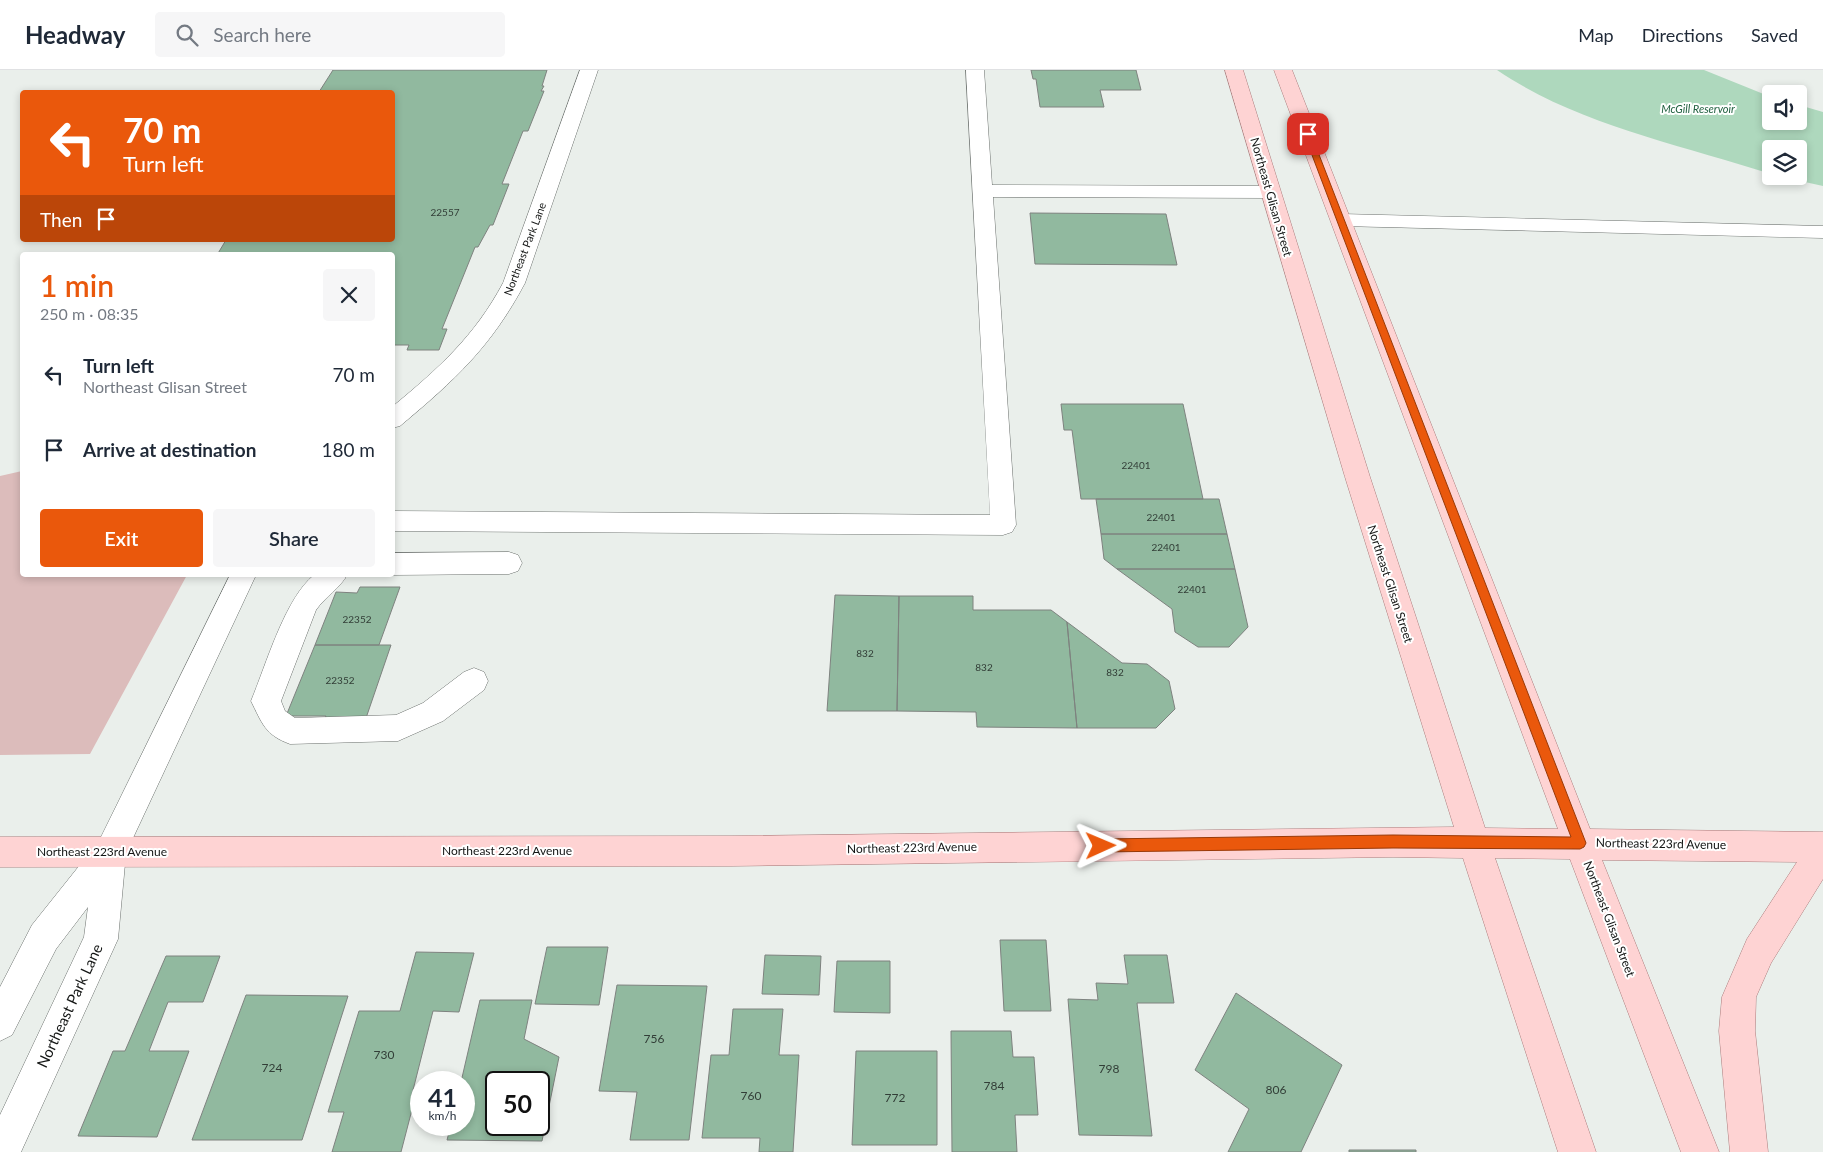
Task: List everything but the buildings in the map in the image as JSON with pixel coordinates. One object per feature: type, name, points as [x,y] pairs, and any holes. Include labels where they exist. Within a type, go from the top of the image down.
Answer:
[{"type":"main road","name":"Northeast Glisan Street","points":[[1234,70],[1331,396],[1473,842],[1577,1152]]},
{"type":"main road","name":"Northeast Glisan Street","points":[[1283,70],[1700,1152]]},
{"type":"main road","name":"Northeast 223rd Avenue","points":[[0,852],[732,851],[1473,842],[1823,848]]},
{"type":"main road","points":[[1749,1152],[1737,1031],[1739,997],[1759,950],[1823,848]]},
{"type":"street","name":"Northeast Park Lane","points":[[395,417],[446,374],[472,348],[502,306],[514,283],[589,70]]},
{"type":"street","points":[[395,521],[1003,525],[976,70]]},
{"type":"street","points":[[984,190],[1269,192]]},
{"type":"street","points":[[1341,220],[1823,232]]},
{"type":"street","points":[[395,564],[509,563]]},
{"type":"street","name":"Northeast Park Lane","points":[[0,1023],[44,937],[110,852],[242,577]]},
{"type":"street","points":[[331,577],[316,589],[304,604],[266,702],[275,720],[290,731],[398,728],[433,712],[474,681]]},
{"type":"street","name":"Northeast Park Lane","points":[[2,1152],[101,940],[110,852]]},
{"type":"shaded area","points":[[20,471],[20,577],[186,577],[90,754],[0,755],[0,476]]},
{"type":"water","name":"McGill Reservoir","points":[[1497,70],[1704,70],[1762,93],[1762,130],[1807,130],[1807,107],[1823,112],[1823,186],[1807,182],[1807,140],[1762,140],[1762,171],[1595,119],[1528,89]]},
{"type":"route","points":[[1101,846],[1393,842],[1580,843],[1308,134]]}]
